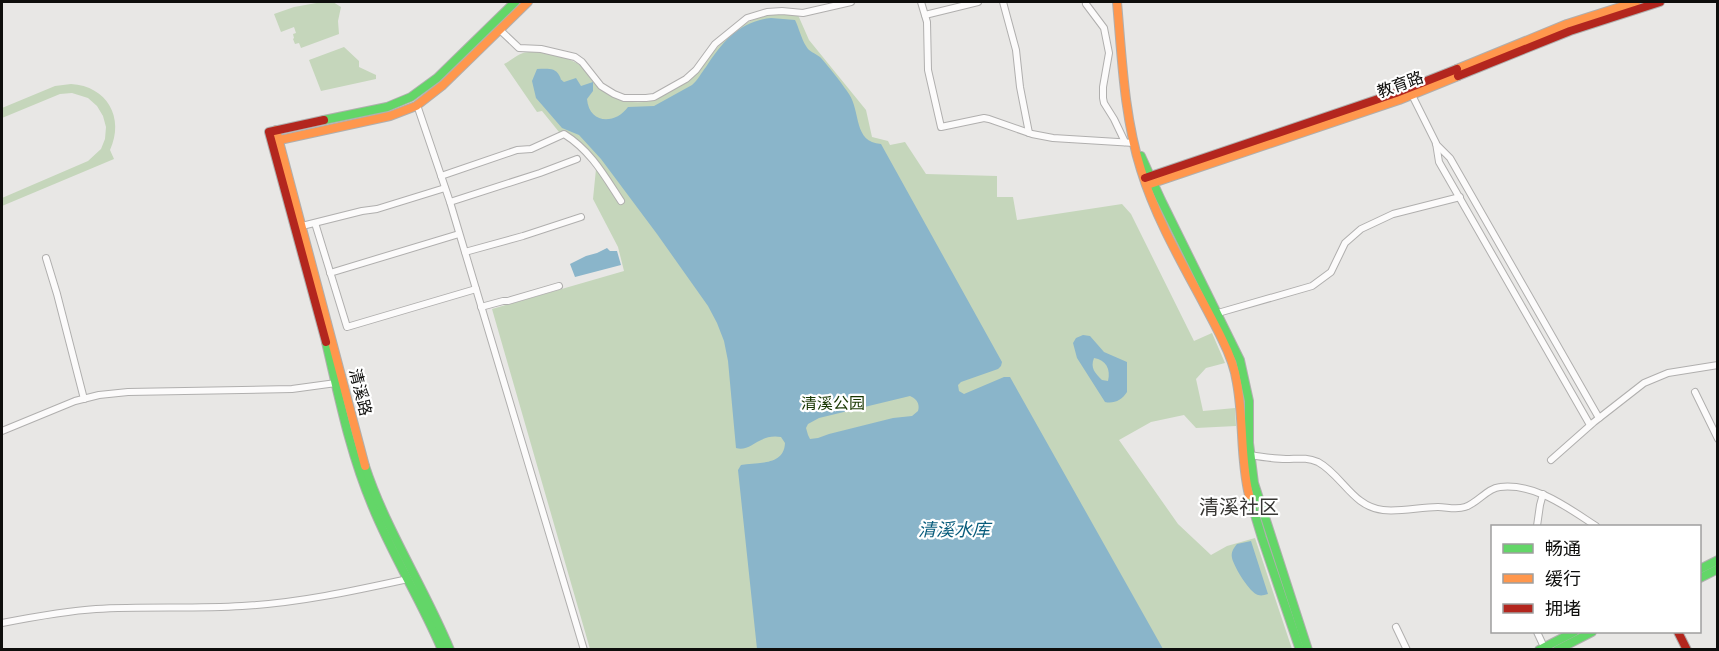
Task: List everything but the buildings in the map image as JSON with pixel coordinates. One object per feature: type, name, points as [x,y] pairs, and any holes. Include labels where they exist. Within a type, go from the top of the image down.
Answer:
[{"type":"street","points":[[274,136],[387,107],[411,97],[437,78],[515,2]]},
{"type":"street","points":[[274,136],[390,116],[417,105],[438,90],[528,2]]},
{"type":"street","points":[[500,30],[519,48],[541,49],[575,57],[582,62],[601,86],[614,94],[624,98],[650,98],[691,75],[715,44],[747,18],[767,12],[790,11],[803,14],[851,2]]},
{"type":"street","points":[[921,2],[925,15],[928,44],[928,70],[941,127],[984,118],[1029,134],[1053,138],[1129,143]]},
{"type":"street","points":[[925,15],[978,2]]},
{"type":"street","points":[[1003,2],[1016,50],[1029,134]]},
{"type":"street","points":[[1117,2],[1131,130],[1148,181],[1232,363],[1240,402],[1242,456],[1246,484],[1300,650]]},
{"type":"street","name":"教育路","points":[[1148,181],[1396,93],[1567,24],[1636,2]]},
{"type":"street","name":"教育路","points":[[1148,181],[1413,95],[1570,31],[1660,2]]},
{"type":"street","points":[[1086,4],[1104,28],[1109,48],[1104,82],[1104,103],[1129,143],[1236,349],[1249,401],[1250,455],[1258,497],[1308,650]]},
{"type":"street","points":[[1109,48],[1121,47]]},
{"type":"street","points":[[1413,95],[1436,143],[1439,162],[1590,425]]},
{"type":"street","points":[[417,105],[450,202],[584,650]]},
{"type":"street","points":[[1129,143],[1131,130]]},
{"type":"street","points":[[441,176],[517,150],[531,150],[564,134],[590,155],[621,201]]},
{"type":"street","name":"清溪路","points":[[274,136],[302,226],[371,484],[450,650]]},
{"type":"street","name":"清溪路","points":[[274,136],[364,486],[382,527],[428,616],[442,650]]},
{"type":"street","points":[[1436,143],[1450,158],[1599,418]]},
{"type":"street","points":[[450,202],[577,159]]},
{"type":"street","points":[[302,226],[377,209],[445,188]]},
{"type":"street","points":[[1218,313],[1312,286],[1331,272],[1345,243],[1361,229],[1393,214],[1460,197]]},
{"type":"street","points":[[465,252],[581,218]]},
{"type":"street","points":[[315,223],[347,327],[476,289]]},
{"type":"street","points":[[330,273],[459,234]]},
{"type":"street","points":[[45,258],[57,294],[84,399]]},
{"type":"street","points":[[481,307],[503,301],[508,302],[559,286]]},
{"type":"street","points":[[1551,460],[1590,425],[1651,379],[1668,373],[1718,364]]},
{"type":"street","points":[[2,431],[61,406],[84,399],[128,392],[292,389],[336,383]]},
{"type":"street","points":[[1695,392],[1718,439]]},
{"type":"street","points":[[1250,455],[1286,459],[1302,458],[1317,462],[1358,499],[1368,506],[1383,510],[1466,507],[1498,487],[1519,487],[1544,495],[1594,525]]},
{"type":"street","points":[[1537,525],[1544,495]]},
{"type":"street","points":[[1701,568],[1718,560]]},
{"type":"street","points":[[1701,578],[1718,569]]},
{"type":"street","points":[[2,623],[54,613],[96,609],[221,608],[268,604],[408,579]]},
{"type":"street","points":[[1396,627],[1407,650]]},
{"type":"street","points":[[1537,633],[1542,648],[1572,633]]},
{"type":"street","points":[[1557,650],[1574,645],[1591,633]]},
{"type":"street","points":[[1678,633],[1687,650]]},
{"type":"green space","points":[[333,2],[341,7],[338,21],[339,34],[301,48],[299,43],[295,44],[293,39],[293,34],[296,33],[294,27],[281,32],[274,14],[294,7]]},
{"type":"green space","name":"清溪公园","points":[[771,14],[798,15],[809,40],[866,110],[872,137],[888,141],[890,145],[905,142],[926,174],[997,176],[997,197],[1013,197],[1017,220],[1122,204],[1131,214],[1194,341],[1212,333],[1225,363],[1206,368],[1196,379],[1203,411],[1235,408],[1236,426],[1196,428],[1184,415],[1151,422],[1119,440],[1178,524],[1211,555],[1227,546],[1255,538],[1292,649],[590,649],[492,309],[624,271],[618,247],[593,199],[596,169],[589,157],[559,132],[542,111],[537,112],[504,64],[523,53],[536,52],[553,55],[581,66],[601,89],[620,100],[650,101],[684,81],[740,27],[754,19]]},
{"type":"green space","points":[[344,47],[359,61],[359,67],[376,75],[376,79],[321,91],[309,60]]},
{"type":"green space","points":[[71,84],[84,86],[94,91],[110,106],[115,126],[110,150],[114,159],[2,206],[2,198],[88,161],[101,149],[106,127],[97,106],[88,98],[72,93],[60,94],[2,118],[2,108],[55,86]]},
{"type":"water","name":"清溪水库","points":[[771,18],[795,20],[807,48],[823,60],[849,94],[862,132],[872,142],[881,144],[1002,362],[998,369],[961,382],[958,385],[959,391],[964,394],[1004,377],[1010,377],[1163,649],[757,649],[738,470],[741,465],[769,462],[775,459],[784,450],[785,443],[781,437],[773,437],[746,448],[736,448],[728,361],[724,341],[708,306],[601,159],[579,135],[562,128],[536,98],[532,81],[537,69],[546,69],[555,71],[564,82],[576,78],[581,86],[593,82],[593,91],[587,99],[589,107],[597,117],[610,119],[623,113],[628,107],[654,106],[692,85],[725,41],[741,28]],"holes":[[[912,397],[919,406],[918,411],[912,416],[893,418],[818,438],[810,439],[808,435],[806,428],[808,424],[819,418]]]},
{"type":"water","points":[[607,248],[610,251],[617,251],[621,265],[575,277],[570,264]]},
{"type":"water","points":[[1083,335],[1090,336],[1104,352],[1127,362],[1127,392],[1120,399],[1115,402],[1105,402],[1077,358],[1073,343],[1076,338]],"holes":[[[1094,358],[1107,366],[1108,381],[1102,380],[1097,375],[1093,365]]]},
{"type":"water","points":[[1251,541],[1268,594],[1258,595],[1251,590],[1233,562],[1232,554],[1237,544]]},
{"type":"traffic: fast","points":[[324,120],[387,107],[411,97],[437,78],[515,2]]},
{"type":"traffic: fast","points":[[1141,156],[1240,360],[1249,401],[1249,443],[1254,483],[1308,650]]},
{"type":"traffic: fast","points":[[326,342],[346,425],[364,485],[388,542],[442,650]]},
{"type":"traffic: fast","points":[[365,466],[383,513],[450,650]]},
{"type":"traffic: fast","points":[[1249,495],[1300,650]]},
{"type":"traffic: fast","points":[[1701,568],[1718,560]]},
{"type":"traffic: fast","points":[[1701,578],[1718,569]]},
{"type":"traffic: fast","points":[[1539,650],[1572,633]]},
{"type":"traffic: fast","points":[[1557,650],[1590,633]]},
{"type":"traffic: slow","points":[[275,141],[390,116],[416,106],[443,85],[528,2]]},
{"type":"traffic: slow","points":[[1117,2],[1124,87],[1135,150],[1157,214],[1222,339],[1233,366],[1239,397],[1244,467],[1249,495]]},
{"type":"traffic: slow","points":[[1457,69],[1567,24],[1636,2]]},
{"type":"traffic: slow","points":[[1150,184],[1399,100],[1458,76]]},
{"type":"traffic: slow","points":[[276,130],[365,466]]},
{"type":"traffic: jam","points":[[1458,76],[1570,31],[1660,2]]},
{"type":"traffic: jam","points":[[1145,178],[1396,93],[1457,69]]},
{"type":"traffic: jam","points":[[324,120],[269,132],[326,342]]},
{"type":"traffic: jam","points":[[1678,633],[1687,650]]},
{"type":"district","name":"清溪社区","points":[[1239,506]]}]
